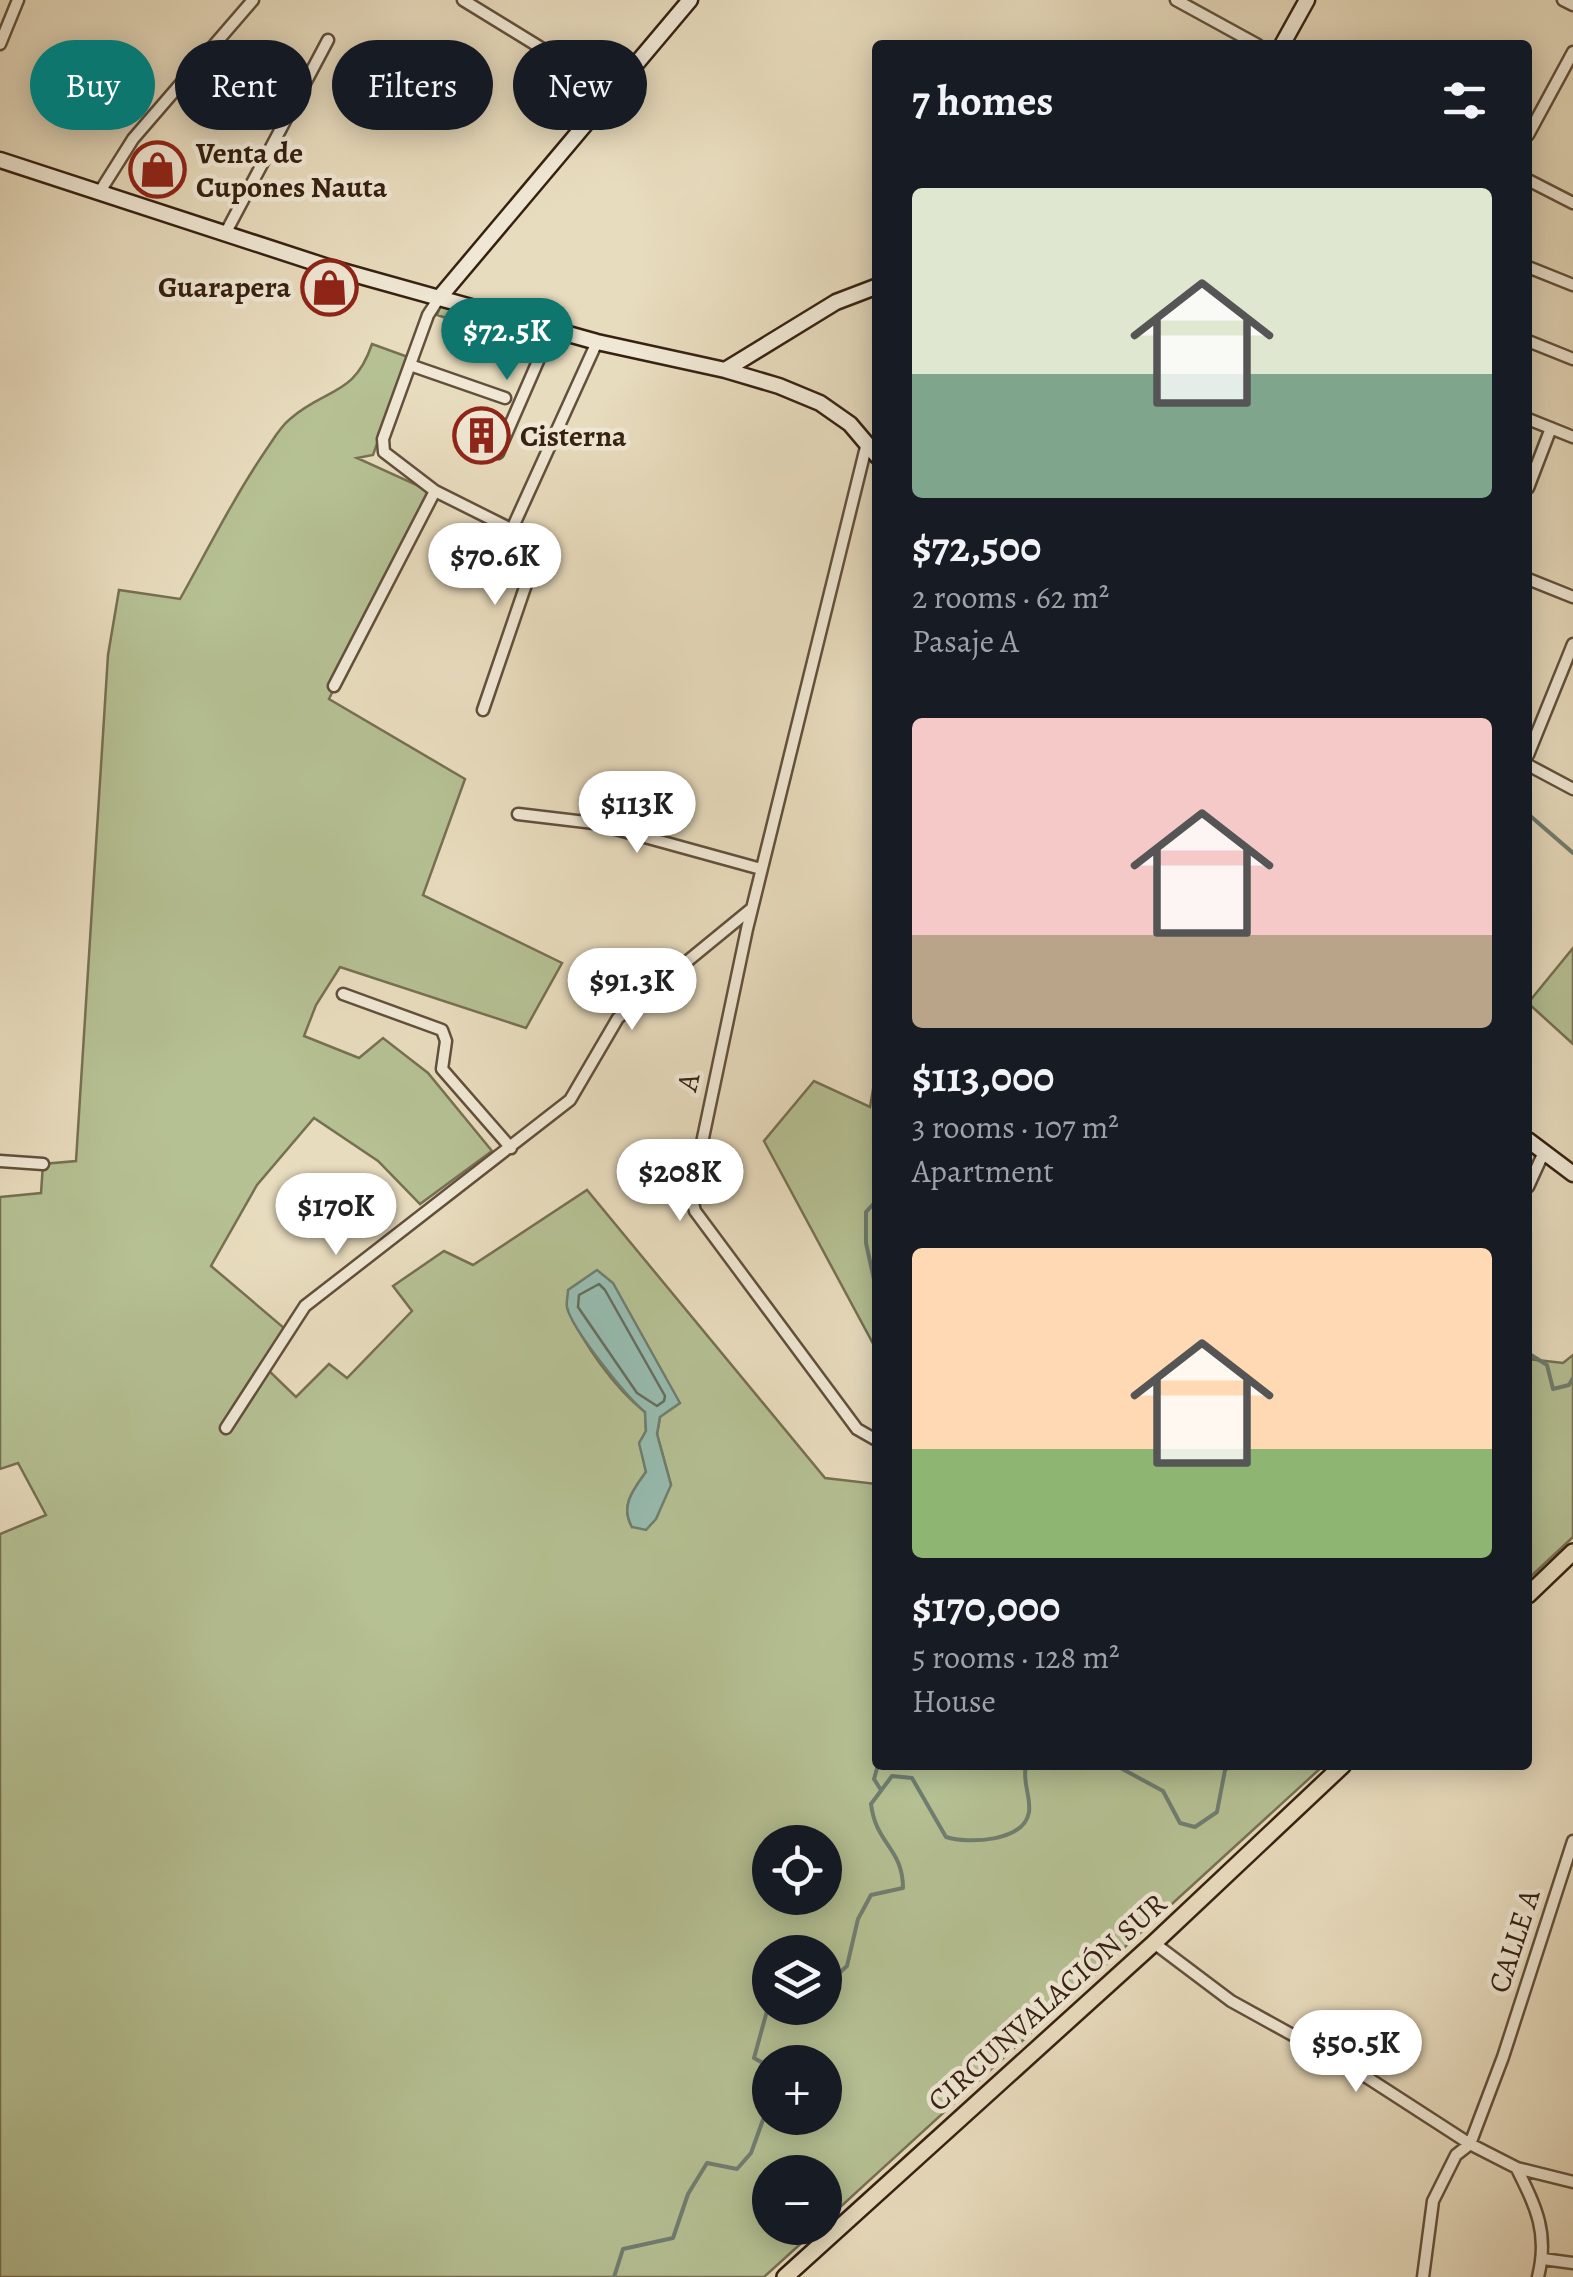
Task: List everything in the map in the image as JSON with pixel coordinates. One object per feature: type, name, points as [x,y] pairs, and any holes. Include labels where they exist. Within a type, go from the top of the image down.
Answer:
[{"type":"main road","points":[[647,49],[690,0]]},
{"type":"main road","points":[[1285,40],[1307,0]]},
{"type":"main road","points":[[439,298],[578,130]]},
{"type":"main road","points":[[0,160],[225,234],[439,298],[598,342],[726,370],[820,404],[850,424],[872,449]]},
{"type":"main road","points":[[726,370],[836,302],[872,288]]},
{"type":"main road","points":[[1532,1143],[1573,1174]]},
{"type":"main road","points":[[1532,1590],[1573,1552]]},
{"type":"main road","name":"CIRCUNVALACIÓN SUR","points":[[785,2277],[1154,1944],[1338,1770]]},
{"type":"street","points":[[0,44],[18,0]]},
{"type":"street","points":[[99,193],[133,139],[253,0]]},
{"type":"street","points":[[462,0],[527,40]]},
{"type":"street","points":[[1176,0],[1249,40]]},
{"type":"street","points":[[1563,0],[1573,6]]},
{"type":"street","points":[[225,234],[328,40]]},
{"type":"street","points":[[1532,128],[1573,52]]},
{"type":"street","points":[[1532,182],[1573,203]]},
{"type":"street","points":[[1532,269],[1573,285]]},
{"type":"street","points":[[439,298],[428,315],[383,438],[384,452],[434,491],[513,530]]},
{"type":"street","points":[[498,453],[552,329]]},
{"type":"street","points":[[483,710],[533,564],[507,548],[598,342]]},
{"type":"street","points":[[1532,343],[1573,358]]},
{"type":"street","points":[[410,365],[505,398]]},
{"type":"street","points":[[1532,420],[1573,437]]},
{"type":"street","points":[[1532,478],[1551,428]]},
{"type":"street","name":"A","points":[[867,443],[761,869],[703,1131],[691,1204],[857,1429],[872,1437]]},
{"type":"street","points":[[334,686],[434,491]]},
{"type":"street","points":[[1532,580],[1573,597]]},
{"type":"street","points":[[1532,743],[1573,644]]},
{"type":"street","points":[[1532,767],[1573,789]]},
{"type":"street","points":[[518,814],[594,824],[761,869]]},
{"type":"street","points":[[226,1428],[305,1306],[570,1100],[618,1018],[752,908]]},
{"type":"street","points":[[343,994],[442,1030],[446,1041],[442,1069],[511,1148]]},
{"type":"street","points":[[1532,1178],[1544,1152]]},
{"type":"street","points":[[0,1161],[44,1164]]},
{"type":"street","name":"CALLE A","points":[[1424,2277],[1433,2200],[1456,2155],[1470,2144],[1573,1841]]},
{"type":"street","points":[[1154,1944],[1231,2001],[1354,2069],[1470,2144],[1517,2168],[1573,2182]]},
{"type":"street","points":[[1517,2168],[1539,2213],[1542,2259],[1538,2277]]},
{"type":"street","points":[[1542,2259],[1573,2264]]},
{"type":"green space","points":[[440,306],[546,340],[542,349],[437,315]]},
{"type":"green space","points":[[372,344],[408,357],[373,455],[357,458],[430,491],[329,699],[465,779],[423,895],[562,963],[526,1028],[340,967],[316,1005],[304,1036],[359,1058],[383,1038],[428,1073],[492,1151],[420,1204],[378,1161],[314,1118],[257,1185],[211,1266],[284,1328],[267,1369],[296,1397],[329,1364],[347,1378],[412,1311],[393,1286],[444,1251],[473,1265],[587,1190],[825,1478],[872,1483],[872,1770],[1319,1770],[842,2205],[842,2155],[752,2155],[752,2245],[799,2245],[764,2277],[0,2277],[0,1534],[46,1515],[18,1463],[0,1469],[0,1197],[41,1193],[43,1164],[76,1161],[108,655],[119,590],[180,599],[243,486],[280,430],[303,409],[348,383]],"holes":[[[567,1308],[660,1417],[657,1434],[671,1485],[632,1527],[628,1505],[646,1472],[640,1443],[646,1431],[645,1412],[611,1378]]]},
{"type":"green space","points":[[1573,948],[1573,1044],[1532,1007],[1532,998]]},
{"type":"green space","points":[[814,1081],[870,1107],[872,1095],[872,1342],[764,1141]]},
{"type":"green space","points":[[1573,1355],[1573,1537],[1532,1575],[1532,1359],[1563,1363]]},
{"type":"water","points":[[597,1270],[613,1283],[680,1403],[660,1417],[657,1434],[671,1485],[656,1519],[646,1530],[632,1527],[627,1512],[633,1492],[646,1472],[639,1443],[646,1431],[645,1412],[601,1362],[567,1307],[568,1290]]},
{"type":"waterway","points":[[1532,817],[1573,853]]},
{"type":"waterway","points":[[872,1206],[866,1212],[866,1243],[872,1270]]},
{"type":"waterway","points":[[1532,1356],[1547,1365],[1553,1389],[1569,1385],[1573,1378]]},
{"type":"waterway","points":[[877,1770],[874,1779],[881,1790]]},
{"type":"waterway","points":[[842,1971],[847,1966],[858,1919],[871,1895],[903,1888],[899,1864],[878,1829],[871,1804],[892,1776],[912,1778],[946,1837],[981,1840],[1006,1835],[1025,1822],[1029,1812],[1026,1770]]},
{"type":"waterway","points":[[1124,1770],[1163,1791],[1180,1823],[1195,1827],[1217,1812],[1225,1770]]},
{"type":"waterway","points":[[758,2045],[763,2025]]},
{"type":"waterway","points":[[614,2277],[623,2249],[673,2238],[688,2194],[707,2163],[737,2169],[751,2153],[758,2135]]},
{"type":"place","name":"Venta de Cupones Nauta","points":[[157,170]]},
{"type":"place","name":"Guarapera","points":[[330,287]]},
{"type":"place","name":"Cisterna","points":[[481,436]]}]
